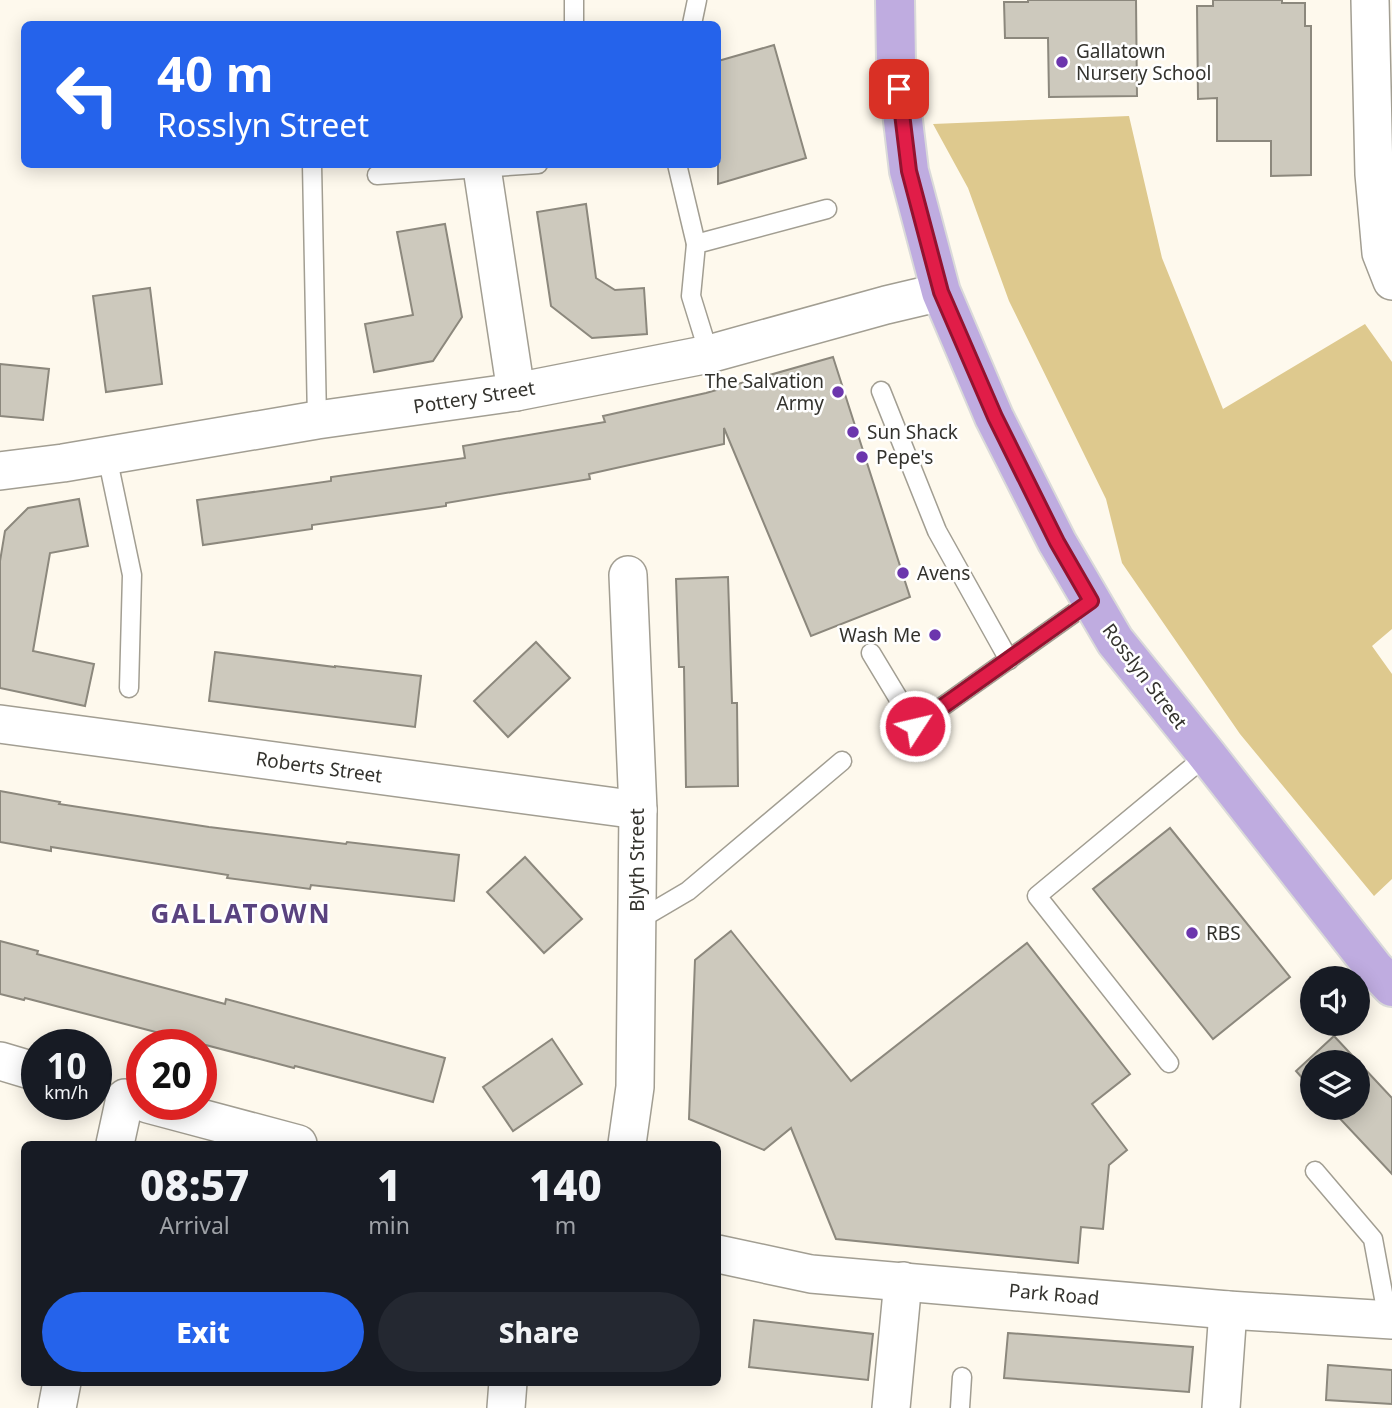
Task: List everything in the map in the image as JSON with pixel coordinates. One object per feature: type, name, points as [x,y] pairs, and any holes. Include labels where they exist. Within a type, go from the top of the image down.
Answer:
[{"type":"main road","name":"Rosslyn Street","points":[[895,0],[896,62],[909,171],[941,292],[995,417],[1057,542],[1115,641],[1374,968],[1392,987]]},
{"type":"street","points":[[1370,0],[1374,174],[1381,253],[1392,281]]},
{"type":"street","points":[[482,168],[516,392]]},
{"type":"street","name":"Pottery Street","points":[[0,471],[107,456],[317,420],[516,392],[709,354],[941,292]]},
{"type":"street","name":"Blyth Street","points":[[628,575],[638,810],[635,1087],[628,1141]]},
{"type":"street","name":"Roberts Street","points":[[0,724],[638,810]]},
{"type":"street","points":[[0,1061],[21,1067]]},
{"type":"street","points":[[116,1141],[126,1106]]},
{"type":"street","points":[[207,1120],[287,1141]]},
{"type":"street","name":"Park Road","points":[[721,1255],[811,1274],[1228,1310],[1390,1320]]},
{"type":"street","points":[[891,1408],[903,1281]]},
{"type":"street","points":[[1221,1408],[1228,1310]]},
{"type":"street","points":[[57,1408],[61,1386]]},
{"type":"street","points":[[506,1408],[508,1386]]},
{"type":"lane","points":[[574,0],[575,21]]},
{"type":"lane","points":[[693,21],[697,0]]},
{"type":"lane","points":[[312,168],[317,420]]},
{"type":"lane","points":[[377,175],[482,168]]},
{"type":"lane","points":[[678,168],[696,244],[691,296],[709,354]]},
{"type":"lane","points":[[696,244],[827,209]]},
{"type":"lane","points":[[881,391],[937,531],[1009,660]]},
{"type":"lane","points":[[107,456],[132,575],[128,688]]},
{"type":"lane","points":[[871,653],[915,726],[1091,601]]},
{"type":"lane","points":[[1169,1063],[1037,896],[1207,755]]},
{"type":"lane","points":[[637,920],[688,891],[842,761]]},
{"type":"lane","points":[[1315,1171],[1373,1239],[1390,1320]]},
{"type":"lane","points":[[960,1408],[962,1377]]},
{"type":"shaded area","points":[[1129,116],[1162,258],[1223,409],[1365,324],[1392,362],[1392,629],[1372,646],[1392,674],[1392,879],[1374,896],[1240,734],[1122,563],[1106,499],[1009,301],[968,188],[933,124]]},
{"type":"building","points":[[1136,0],[1137,96],[1049,97],[1048,38],[1005,38],[1004,2]]},
{"type":"building","points":[[1213,0],[1282,0],[1282,3],[1305,3],[1305,26],[1311,26],[1311,175],[1271,176],[1271,141],[1217,141],[1217,98],[1198,99],[1197,6],[1213,6]]},
{"type":"building","points":[[774,45],[806,158],[718,184],[718,168],[721,168],[721,60]]},
{"type":"building","points":[[586,204],[596,278],[615,290],[644,288],[647,334],[592,338],[551,306],[537,212]]},
{"type":"building","points":[[445,224],[462,317],[433,361],[374,372],[365,324],[413,315],[397,232]]},
{"type":"building","points":[[150,288],[162,384],[106,392],[93,296]]},
{"type":"building","points":[[833,357],[910,597],[811,636],[724,428],[724,444],[589,474],[590,479],[446,503],[446,506],[312,525],[312,529],[203,545],[197,500],[465,458],[463,446],[605,422],[603,416],[706,393]]},
{"type":"building","points":[[0,364],[49,369],[43,420],[0,416]]},
{"type":"building","points":[[79,499],[88,546],[50,553],[33,651],[94,664],[85,706],[0,688],[0,561],[5,531],[28,508]]},
{"type":"building","points":[[728,577],[732,703],[737,703],[738,786],[686,787],[684,667],[679,667],[676,579]]},
{"type":"building","points":[[536,642],[570,678],[508,737],[474,701]]},
{"type":"building","points":[[215,652],[421,676],[415,727],[209,701]]},
{"type":"building","points":[[0,791],[60,802],[59,804],[209,827],[459,855],[454,901],[311,885],[310,889],[227,878],[228,875],[51,847],[51,851],[0,842]]},
{"type":"building","name":"RBS","points":[[1170,828],[1290,977],[1213,1039],[1093,889]]},
{"type":"building","points":[[525,857],[582,919],[544,953],[487,892]]},
{"type":"building","points":[[731,931],[851,1081],[1027,943],[1130,1074],[1092,1104],[1127,1150],[1109,1165],[1103,1229],[1081,1227],[1078,1263],[836,1239],[791,1128],[764,1150],[689,1119],[695,960]]},
{"type":"building","points":[[0,941],[38,951],[37,954],[225,1004],[226,999],[445,1058],[433,1102],[217,1048],[217,1029],[144,1029],[0,994]]},
{"type":"building","points":[[1334,1036],[1347,1050],[1319,1050]]},
{"type":"building","points":[[552,1039],[582,1084],[513,1131],[483,1087]]},
{"type":"building","points":[[1370,1074],[1392,1098],[1392,1174],[1341,1120],[1370,1120]]},
{"type":"building","points":[[754,1320],[873,1334],[868,1380],[749,1367]]},
{"type":"building","points":[[1008,1333],[1193,1347],[1189,1392],[1004,1378]]},
{"type":"building","points":[[1328,1365],[1392,1370],[1392,1404],[1326,1400]]},
{"type":"place","name":"Gallatown Nursery School","points":[[1062,62]]},
{"type":"place","name":"The Salvation Army","points":[[838,392]]},
{"type":"place","name":"Sun Shack","points":[[853,432]]},
{"type":"place","name":"Pepe's","points":[[862,457]]},
{"type":"place","name":"Avens","points":[[903,573]]},
{"type":"place","name":"Wash Me","points":[[935,635]]},
{"type":"place","name":"RBS","points":[[1192,933]]},
{"type":"district","name":"GALLATOWN","points":[[241,914]]},
{"type":"route","points":[[899,89],[909,171],[941,292],[995,417],[1057,542],[1091,601],[915,726]]}]
